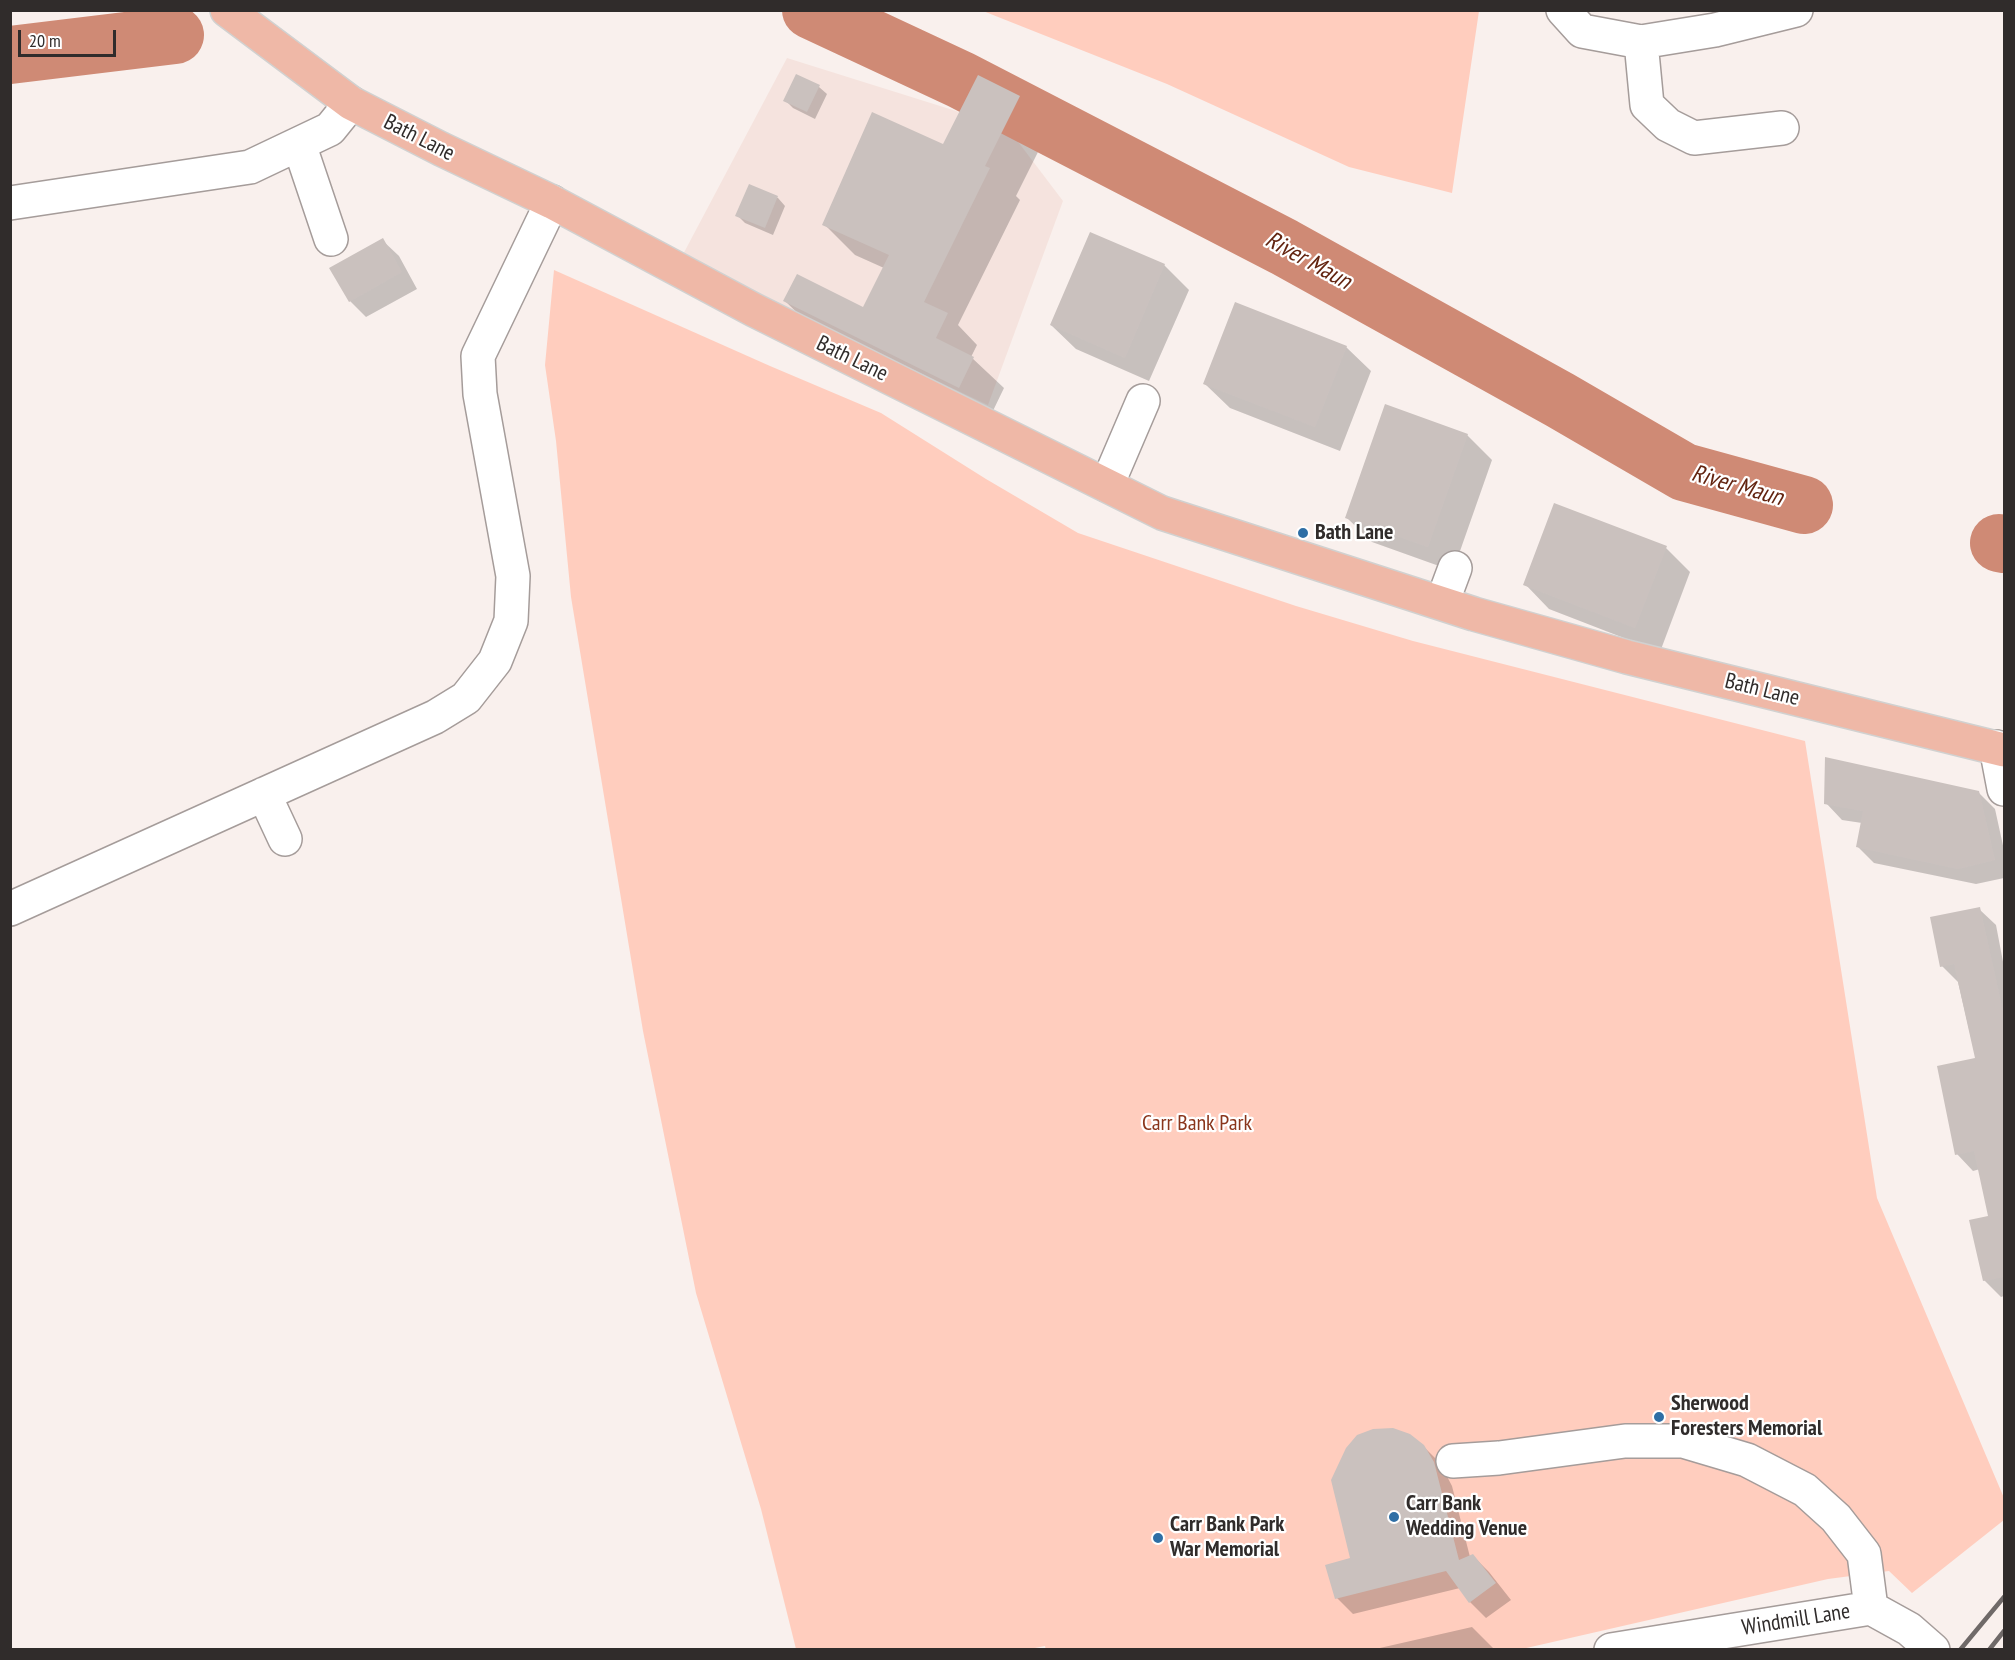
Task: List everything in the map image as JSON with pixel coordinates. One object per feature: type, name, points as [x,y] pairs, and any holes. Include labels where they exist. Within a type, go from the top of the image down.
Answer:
[{"type":"main road","name":"Bath Lane","points":[[227,10],[300,67],[351,103],[552,202],[754,310],[1162,513],[1474,614],[1627,657],[2000,748]]},
{"type":"street","points":[[1563,10],[1582,31],[1641,42],[1715,30],[1796,10]]},
{"type":"street","points":[[1641,42],[1647,105],[1668,125],[1694,138],[1782,128]]},
{"type":"street","points":[[10,203],[250,167],[330,129],[351,103]]},
{"type":"street","points":[[298,144],[331,239]]},
{"type":"street","points":[[10,909],[435,717],[466,698],[495,661],[511,621],[513,576],[480,394],[478,356],[552,202]]},
{"type":"street","points":[[1107,485],[1143,401]]},
{"type":"street","points":[[1442,603],[1455,567]]},
{"type":"street","points":[[2000,748],[2004,789]]},
{"type":"street","points":[[264,794],[285,839]]},
{"type":"street","points":[[1453,1461],[1499,1458],[1625,1441],[1683,1441],[1747,1460],[1804,1490],[1836,1518],[1864,1554],[1871,1608]]},
{"type":"street","name":"Windmill Lane","points":[[1611,1650],[1871,1608],[1921,1639]]},
{"type":"shaded area","points":[[787,58],[956,111],[1016,139],[1063,201],[988,405],[680,260]]},
{"type":"green space","points":[[983,11],[1479,11],[1452,193],[1349,167],[1167,84]]},
{"type":"green space","name":"Carr Bank Park","points":[[554,270],[881,413],[1078,533],[1296,606],[1413,641],[1805,741],[1877,1198],[2004,1498],[2004,1520],[1912,1593],[1889,1571],[1828,1579],[1522,1649],[1046,1650],[1045,1646],[1025,1650],[796,1649],[761,1509],[696,1293],[643,1031],[571,597],[556,441],[545,365]]},
{"type":"building","points":[[796,74],[820,85],[807,112],[783,101]]},
{"type":"building","points":[[978,75],[1020,96],[985,166],[990,168],[924,302],[948,313],[936,338],[974,357],[959,388],[783,301],[797,274],[863,307],[889,255],[822,225],[872,112],[943,144]]},
{"type":"building","points":[[749,184],[778,196],[765,228],[735,216]]},
{"type":"building","points":[[1090,232],[1165,264],[1125,358],[1050,325]]},
{"type":"building","points":[[383,238],[402,272],[349,302],[329,268]]},
{"type":"building","points":[[1235,302],[1347,346],[1315,427],[1203,384]]},
{"type":"building","points":[[1385,404],[1468,434],[1428,547],[1345,518]]},
{"type":"building","points":[[1554,503],[1667,546],[1635,628],[1523,585]]},
{"type":"building","points":[[1825,757],[1979,791],[1995,860],[1958,869],[1856,847],[1863,811],[1824,804]]},
{"type":"building","points":[[1980,907],[2004,1016],[2004,1277],[1983,1281],[1969,1220],[1988,1216],[1974,1151],[1955,1155],[1937,1066],[1975,1058],[1954,964],[1940,967],[1930,917]]},
{"type":"building","name":"Carr Bank Wedding Venue","points":[[1393,1428],[1410,1434],[1424,1445],[1434,1462],[1459,1560],[1473,1554],[1496,1583],[1469,1603],[1446,1571],[1335,1599],[1325,1565],[1350,1558],[1331,1480],[1346,1448],[1357,1435],[1373,1429]]},
{"type":"waterway","name":"River Maun","points":[[811,10],[961,80],[1284,247],[1560,400],[1684,472],[1804,505]]},
{"type":"waterway","name":"River Maun","points":[[10,55],[175,35]]},
{"type":"waterway","name":"River Maun","points":[[1999,543],[2004,544]]},
{"type":"railway","points":[[1960,1650],[2004,1597]]},
{"type":"railway","points":[[1989,1650],[2004,1631]]},
{"type":"place","name":"Bath Lane","points":[[1303,533]]},
{"type":"place","name":"Sherwood Foresters Memorial","points":[[1659,1417]]},
{"type":"place","name":"Carr Bank Wedding Venue","points":[[1394,1517]]},
{"type":"place","name":"Carr Bank Park War Memorial","points":[[1158,1538]]}]
